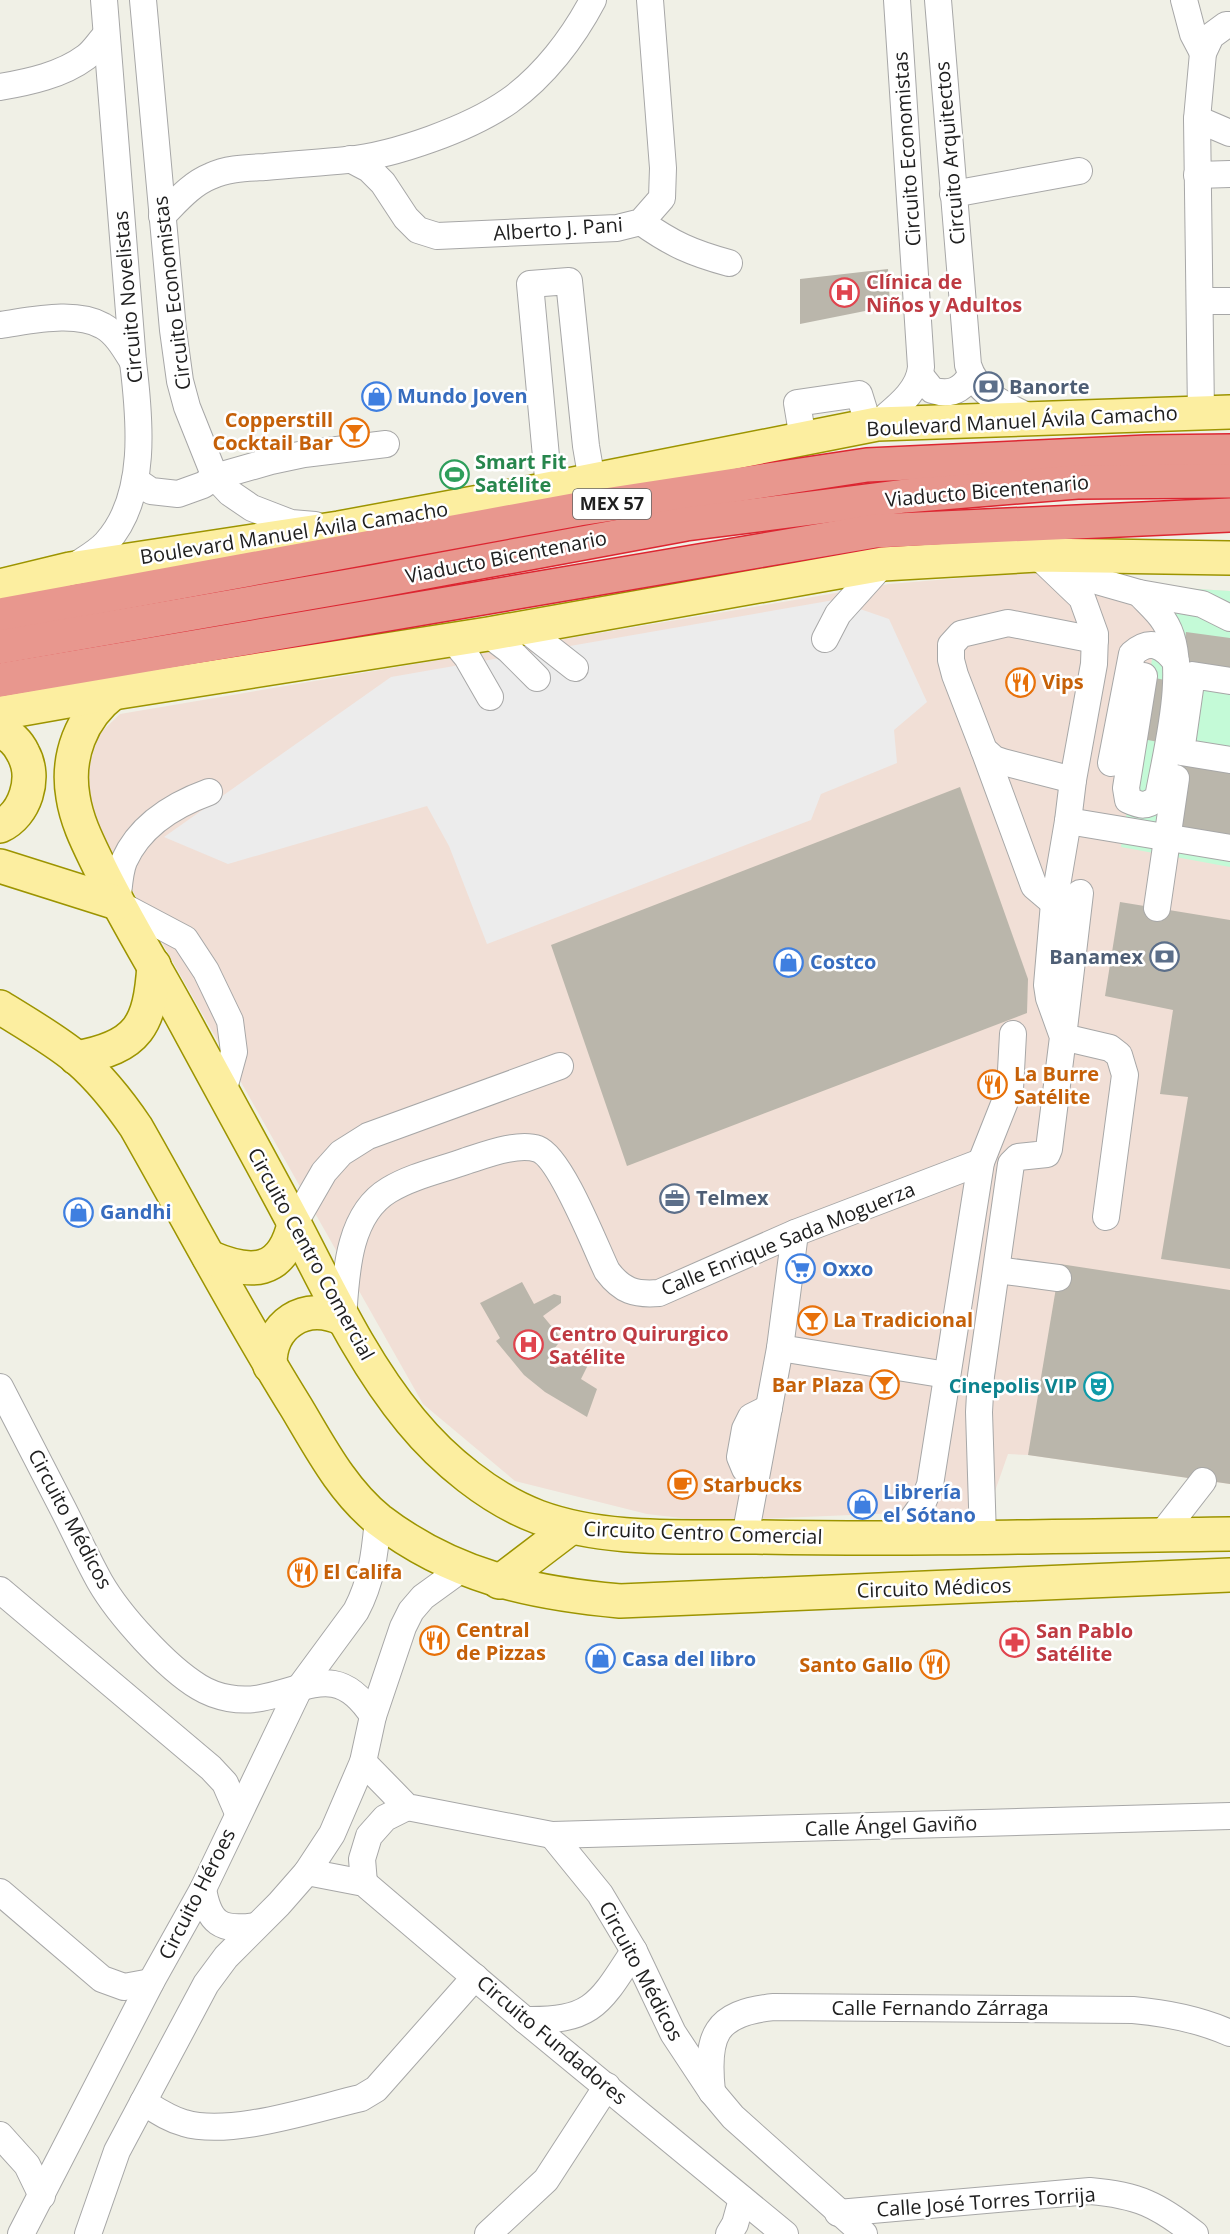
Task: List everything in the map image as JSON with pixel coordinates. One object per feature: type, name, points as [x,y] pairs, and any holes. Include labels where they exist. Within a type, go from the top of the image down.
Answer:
[{"type":"highway","name":"Boulevard Manuel Ávila Camacho","points":[[0,615],[579,509],[867,465],[1147,452],[1230,451]]},
{"type":"highway","name":"Viaducto Bicentenario","points":[[0,648],[686,524],[905,496],[1066,483],[1230,481]]},
{"type":"highway","points":[[0,680],[875,531],[1230,514]]},
{"type":"main road","name":"Boulevard Manuel Ávila Camacho","points":[[0,586],[70,569],[339,528],[873,425],[1216,412]]},
{"type":"main road","points":[[0,713],[453,640],[883,564],[1230,558]]},
{"type":"main road","name":"Circuito Centro Comercial","points":[[113,693],[94,710],[80,732],[74,755],[71,778],[78,819],[86,838],[117,903],[154,965],[223,1092],[343,1319],[376,1373],[411,1422],[446,1457],[482,1486],[534,1516],[570,1528],[627,1534],[898,1539],[1230,1534]]},
{"type":"main road","points":[[0,729],[14,739],[25,755],[29,777],[24,803],[10,822],[0,826]]},
{"type":"main road","points":[[0,866],[117,903]]},
{"type":"main road","points":[[76,1058],[118,1046],[141,1025],[148,1011],[154,965]]},
{"type":"main road","name":"Circuito Médicos","points":[[0,1007],[76,1058],[120,1103],[136,1127],[270,1366],[340,1479],[358,1501],[378,1519],[418,1547],[463,1568],[499,1582],[566,1596],[620,1601],[1230,1575]]},
{"type":"main road","points":[[209,1257],[245,1269],[269,1264],[287,1245],[294,1224]]},
{"type":"main road","points":[[270,1366],[272,1345],[276,1336],[291,1320],[312,1312],[324,1312],[343,1319]]},
{"type":"main road","points":[[499,1582],[570,1528]]},
{"type":"street","name":"Circuito Novelistas","points":[[70,569],[104,545],[119,526],[135,480],[138,449],[138,400],[104,0]]},
{"type":"street","name":"Circuito Economistas","points":[[143,0],[162,216],[180,381],[187,407],[214,477],[230,493],[252,508],[291,523],[339,528]]},
{"type":"street","points":[[162,216],[192,187],[211,176],[232,170],[350,159],[406,147],[459,128],[508,101],[550,64],[584,17],[593,0]]},
{"type":"street","name":"Alberto J. Pani","points":[[350,159],[369,169],[376,176],[405,218],[418,230],[437,236],[617,228],[641,222],[662,198],[663,168],[650,0]]},
{"type":"street","name":"Circuito Economistas","points":[[897,0],[920,375]]},
{"type":"street","name":"Circuito Arquitectos","points":[[938,0],[953,194],[967,353],[971,375]]},
{"type":"street","points":[[1184,0],[1193,34],[1203,52]]},
{"type":"street","points":[[1216,412],[1201,301],[1197,119],[1203,52],[1212,36],[1226,25],[1230,25]]},
{"type":"street","points":[[0,87],[31,81],[66,69],[87,56],[106,35]]},
{"type":"street","points":[[1197,119],[1230,133]]},
{"type":"street","points":[[953,194],[1079,171]]},
{"type":"street","points":[[1197,176],[1230,174]]},
{"type":"street","points":[[641,222],[668,241],[729,263]]},
{"type":"street","points":[[549,489],[530,284],[569,281],[586,446],[592,481]]},
{"type":"street","points":[[1201,301],[1230,301]]},
{"type":"street","points":[[0,325],[52,318],[78,318],[103,326],[119,340],[133,362]]},
{"type":"street","points":[[873,425],[902,402],[920,375],[932,390],[947,393],[961,388],[971,375],[988,394],[1031,418]]},
{"type":"street","points":[[135,480],[151,491],[178,494],[203,486],[214,477],[304,454],[386,444]]},
{"type":"street","points":[[1043,561],[1139,593],[1230,608]]},
{"type":"street","points":[[1043,561],[1082,598],[1095,634],[1094,664],[1054,903],[1047,985],[1049,998],[1063,1037]]},
{"type":"street","points":[[825,639],[838,614],[883,564]]},
{"type":"street","points":[[1139,593],[1165,621],[1182,670],[1167,837],[1156,908]]},
{"type":"street","points":[[1202,604],[1230,618]]},
{"type":"street","points":[[1054,903],[1034,886],[955,675],[951,660],[951,645],[961,634],[1008,623],[1095,640]]},
{"type":"street","points":[[524,627],[575,668]]},
{"type":"street","points":[[488,634],[509,650],[537,678]]},
{"type":"street","points":[[453,640],[467,657],[490,697]]},
{"type":"street","points":[[1111,764],[1127,672],[1132,654],[1141,646],[1154,645],[1166,649],[1182,670],[1230,681]]},
{"type":"street","points":[[1144,675],[1126,788],[1128,800],[1140,806],[1148,805],[1158,798],[1174,751]]},
{"type":"street","points":[[984,750],[994,759],[1073,780]]},
{"type":"street","points":[[1174,751],[1230,760]]},
{"type":"street","points":[[209,792],[185,800],[168,811],[153,822],[138,838],[123,863],[117,903],[185,939],[206,971],[230,1021],[232,1031],[234,1052],[223,1092]]},
{"type":"street","points":[[1068,821],[1230,848]]},
{"type":"street","points":[[983,1538],[979,1412],[981,1376],[1011,1164],[1018,1157],[1047,1154],[1049,1149],[1080,893]]},
{"type":"street","points":[[898,1539],[921,1507],[930,1485],[981,1162],[1010,1089],[1013,1034]]},
{"type":"street","points":[[1063,1037],[1110,1048],[1119,1055],[1123,1065],[1125,1075],[1106,1217]]},
{"type":"street","points":[[294,1224],[324,1172],[341,1153],[368,1136],[560,1066]]},
{"type":"street","name":"Calle Enrique Sada Moguerza","points":[[343,1319],[347,1266],[363,1219],[373,1204],[388,1190],[422,1176],[514,1147],[538,1149],[551,1159],[563,1177],[607,1271],[616,1284],[644,1294],[659,1293],[795,1233],[981,1162]]},
{"type":"street","points":[[746,1537],[780,1348],[795,1233]]},
{"type":"street","points":[[997,1270],[1058,1278]]},
{"type":"street","points":[[780,1348],[947,1375]]},
{"type":"street","name":"Circuito Médicos","points":[[0,1387],[12,1431],[101,1584],[160,1656],[197,1686],[217,1696],[238,1700],[258,1699],[300,1687],[325,1683],[343,1686],[364,1703],[373,1716]]},
{"type":"street","points":[[1161,1535],[1203,1481]]},
{"type":"street","points":[[238,1813],[300,1687],[363,1598],[375,1555],[378,1519]]},
{"type":"street","points":[[88,2234],[117,2151],[206,1984],[226,1957],[279,1904],[307,1872],[332,1834],[363,1762],[373,1716],[403,1627],[411,1611],[423,1597],[463,1568]]},
{"type":"street","name":"Circuito Héroes","points":[[0,1590],[211,1768],[225,1784],[238,1813],[203,1889],[151,1983],[21,2234]]},
{"type":"street","points":[[363,1762],[407,1807],[552,1835]]},
{"type":"street","points":[[364,1883],[362,1859],[369,1836],[385,1818],[407,1807]]},
{"type":"street","name":"Calle Ángel Gaviño","points":[[552,1835],[1230,1816]]},
{"type":"street","name":"Circuito Médicos","points":[[552,1835],[600,1894],[634,1951],[673,2033],[712,2092],[733,2117],[864,2234]]},
{"type":"street","name":"Circuito Fundadores","points":[[307,1872],[364,1883],[525,2020],[786,2234]]},
{"type":"street","points":[[203,1889],[206,1907],[213,1919],[231,1927],[255,1926]]},
{"type":"street","points":[[0,1892],[102,1979],[124,1987],[151,1983]]},
{"type":"street","points":[[525,2020],[563,2019],[590,2008],[608,1989],[634,1951]]},
{"type":"street","points":[[143,2102],[183,2123],[211,2128],[241,2126],[361,2098],[376,2089],[475,1977]]},
{"type":"street","name":"Calle Fernando Zárraga","points":[[712,2092],[708,2062],[713,2040],[721,2027],[733,2016],[749,2010],[774,2007],[1133,2010],[1172,2014],[1209,2024],[1230,2033]]},
{"type":"street","points":[[488,2234],[546,2180],[607,2086]]},
{"type":"street","points":[[0,2135],[27,2165],[42,2196]]},
{"type":"street","name":"Calle José Torres Torrija","points":[[838,2213],[1090,2191],[1119,2194],[1148,2202],[1172,2216],[1195,2234]]},
{"type":"street","points":[[729,2234],[735,2224],[742,2199]]},
{"type":"shaded area","points":[[1045,571],[1164,587],[1230,591],[1230,1484],[1008,1454],[987,1514],[946,1511],[707,1521],[647,1514],[515,1481],[423,1404],[100,833],[82,769],[95,738],[120,714],[889,584]]},
{"type":"shaded area","points":[[834,600],[889,619],[927,702],[894,730],[897,763],[821,794],[811,820],[487,944],[449,846],[427,806],[228,864],[164,837],[391,677]]},
{"type":"green space","points":[[1164,587],[1230,591],[1230,867],[1121,847]]},
{"type":"building","name":"Clínica de Niños y Adultos","points":[[888,269],[890,306],[800,324],[800,279]]},
{"type":"building","points":[[1186,632],[1230,638],[1230,690],[1195,685],[1186,747],[1230,755],[1230,842],[1156,830],[1169,744],[1132,737],[1141,675],[1179,683]]},
{"type":"building","name":"Costco","points":[[960,787],[1028,979],[1027,1013],[627,1166],[551,945]]},
{"type":"building","points":[[1120,902],[1230,920],[1230,1269],[1161,1259],[1188,1097],[1160,1094],[1173,1010],[1105,996]]},
{"type":"building","points":[[1060,1264],[1230,1290],[1230,1484],[1028,1455]]},
{"type":"building","name":"Centro Quirurgico Satélite","points":[[522,1282],[534,1304],[554,1294],[561,1296],[561,1303],[543,1316],[562,1339],[549,1355],[549,1363],[555,1368],[564,1365],[575,1351],[590,1361],[581,1379],[597,1389],[587,1417],[545,1392],[524,1375],[496,1341],[500,1338],[480,1303]]},
{"type":"place","name":"Clínica de Niños y Adultos","points":[[845,293]]},
{"type":"place","name":"Banorte","points":[[988,387]]},
{"type":"place","name":"Mundo Joven","points":[[376,396]]},
{"type":"place","name":"Copperstill Cocktail Bar","points":[[354,432]]},
{"type":"place","name":"Smart Fit Satélite","points":[[454,474]]},
{"type":"place","name":"Vips","points":[[1021,682]]},
{"type":"place","name":"Banamex","points":[[1164,957]]},
{"type":"place","name":"Costco","points":[[789,962]]},
{"type":"place","name":"La Burre Satélite","points":[[993,1085]]},
{"type":"place","name":"Telmex","points":[[675,1198]]},
{"type":"place","name":"Gandhi","points":[[79,1212]]},
{"type":"place","name":"Oxxo","points":[[801,1269]]},
{"type":"place","name":"La Tradicional","points":[[812,1320]]},
{"type":"place","name":"Centro Quirurgico Satélite","points":[[528,1345]]},
{"type":"place","name":"Bar Plaza","points":[[885,1385]]},
{"type":"place","name":"Cinepolis VIP","points":[[1098,1386]]},
{"type":"place","name":"Starbucks","points":[[682,1485]]},
{"type":"place","name":"Librería el Sótano","points":[[862,1504]]},
{"type":"place","name":"El Califa","points":[[302,1572]]},
{"type":"place","name":"Central de Pizzas","points":[[435,1641]]},
{"type":"place","name":"San Pablo Satélite","points":[[1015,1643]]},
{"type":"place","name":"Casa del libro","points":[[601,1659]]},
{"type":"place","name":"Santo Gallo","points":[[934,1665]]}]
